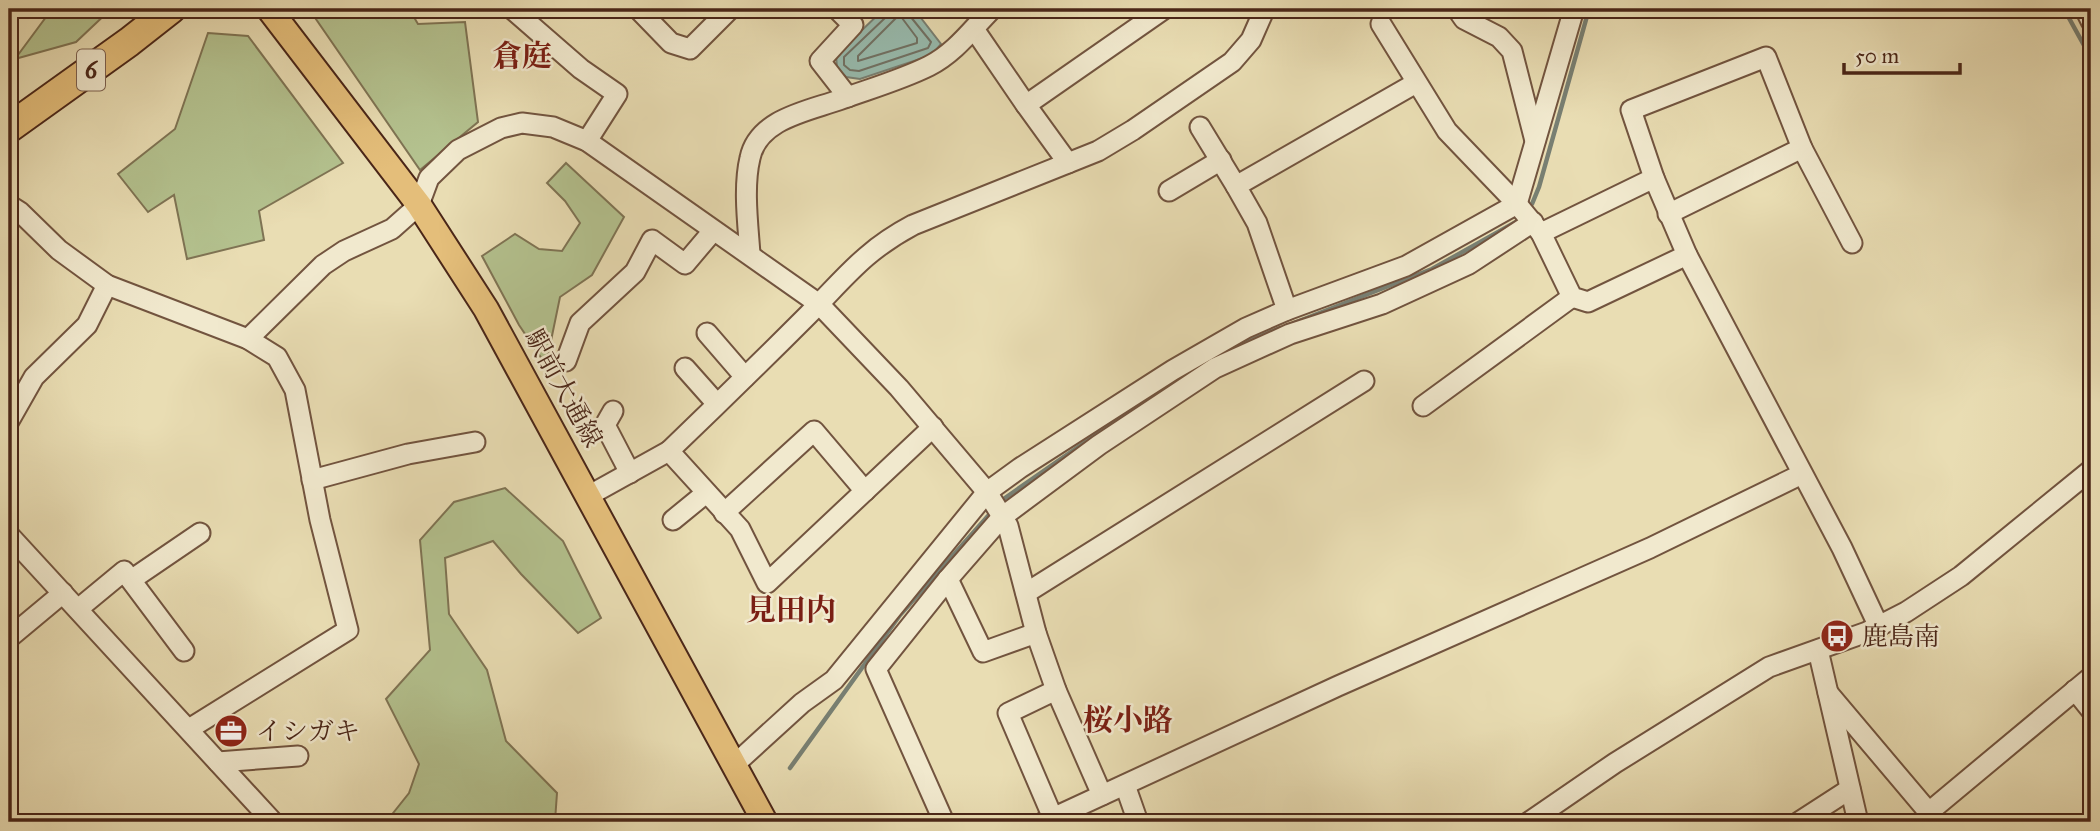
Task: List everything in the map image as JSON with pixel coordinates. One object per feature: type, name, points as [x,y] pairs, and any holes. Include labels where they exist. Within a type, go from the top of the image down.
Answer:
[{"type":"highway","name":"6","points":[[9,128],[171,9]]},
{"type":"main road","name":"駅前大通線","points":[[269,9],[419,205],[486,309],[765,822]]},
{"type":"street","points":[[512,9],[581,69],[617,94],[587,141]]},
{"type":"street","points":[[638,9],[671,43],[690,49],[723,11]]},
{"type":"street","points":[[837,9],[853,25],[820,61],[848,97]]},
{"type":"street","points":[[750,254],[747,202],[750,157],[761,137],[799,112],[848,97],[931,65],[956,48],[992,9]]},
{"type":"street","points":[[1027,105],[1164,9]]},
{"type":"street","points":[[589,496],[670,451],[820,304],[862,258],[913,225],[1098,151],[1133,130],[1232,62],[1251,40],[1262,15],[1261,9]]},
{"type":"street","points":[[1457,9],[1464,19],[1499,37],[1512,51],[1535,142]]},
{"type":"street","points":[[734,765],[802,703],[834,680],[987,492],[1020,468],[1173,370],[1246,328],[1406,266],[1517,204],[1574,9]]},
{"type":"street","points":[[2085,9],[2091,21]]},
{"type":"street","points":[[1381,24],[1447,131],[1537,228],[1572,297],[1588,302],[1687,256]]},
{"type":"street","points":[[974,29],[1068,163]]},
{"type":"street","points":[[1852,243],[1802,148],[1766,57],[1631,110],[1668,214],[1687,256],[1880,627]]},
{"type":"street","points":[[1236,186],[1416,83]]},
{"type":"street","points":[[248,339],[323,265],[344,251],[392,229],[419,205],[429,178],[458,150],[501,128],[522,123],[554,127],[587,141],[820,304],[899,388],[987,492],[1008,526],[1036,633],[1056,690],[1102,795]]},
{"type":"street","points":[[1200,127],[1257,223],[1287,310]]},
{"type":"street","points":[[1668,214],[1802,148]]},
{"type":"street","points":[[1169,191],[1221,160]]},
{"type":"street","points":[[944,822],[876,669],[947,579],[1002,517],[1099,445],[1215,368],[1290,334],[1382,304],[1469,264],[1537,228],[1654,177]]},
{"type":"street","points":[[9,205],[20,212],[59,250],[107,285],[248,339],[277,357],[295,390],[320,520],[348,630],[189,729]]},
{"type":"street","points":[[566,361],[580,323],[635,272],[652,240],[685,264],[713,231]]},
{"type":"street","points":[[9,421],[34,377],[87,325],[107,285]]},
{"type":"street","points":[[1423,406],[1572,297]]},
{"type":"street","points":[[707,333],[745,377]]},
{"type":"street","points":[[685,368],[718,404]]},
{"type":"street","points":[[1026,593],[1364,381]]},
{"type":"street","points":[[612,411],[605,425],[630,473]]},
{"type":"street","points":[[670,451],[740,530],[767,583],[933,427]]},
{"type":"street","points":[[724,513],[814,431],[865,491]]},
{"type":"street","points":[[312,480],[408,454],[475,442]]},
{"type":"street","points":[[1529,822],[1615,763],[1769,667],[1880,627],[1906,612],[1961,576],[2091,470]]},
{"type":"street","points":[[1056,690],[1009,713],[1048,820],[1338,686],[1650,548],[1802,474]]},
{"type":"street","points":[[673,520],[706,493]]},
{"type":"street","points":[[131,580],[200,533]]},
{"type":"street","points":[[9,535],[273,822]]},
{"type":"street","points":[[78,609],[124,571],[184,651]]},
{"type":"street","points":[[947,579],[983,653],[1036,633]]},
{"type":"street","points":[[9,638],[63,593]]},
{"type":"street","points":[[1818,650],[1858,822]]},
{"type":"street","points":[[1828,692],[1933,817],[2091,677]]},
{"type":"street","points":[[2075,690],[2091,710]]},
{"type":"street","points":[[219,762],[298,756]]},
{"type":"street","points":[[1125,785],[1138,822]]},
{"type":"street","points":[[1799,822],[1850,789]]},
{"type":"green space","points":[[52,9],[111,9],[76,42],[15,59]]},
{"type":"green space","points":[[309,9],[409,9],[418,24],[465,22],[478,122],[420,170]]},
{"type":"green space","points":[[208,33],[248,36],[343,163],[259,211],[264,240],[187,259],[174,195],[148,212],[118,174],[175,129]]},
{"type":"green space","points":[[566,163],[624,217],[592,275],[560,297],[546,365],[519,325],[482,256],[515,234],[539,249],[562,251],[580,223],[565,201],[547,183]]},
{"type":"green space","points":[[505,488],[563,541],[601,618],[578,633],[493,541],[445,558],[449,614],[487,670],[506,741],[557,793],[555,821],[386,822],[409,793],[419,764],[386,699],[430,650],[420,540],[454,502]]},
{"type":"water","points":[[884,9],[914,9],[941,44],[932,55],[860,79],[846,77],[837,68],[836,55]]},
{"type":"waterway","points":[[1532,204],[1589,9]]},
{"type":"waterway","points":[[2064,9],[2091,58]]},
{"type":"waterway","points":[[1294,323],[1432,269],[1516,222]]},
{"type":"waterway","points":[[1184,375],[1237,346],[1280,328]]},
{"type":"waterway","points":[[1005,498],[1173,381]]},
{"type":"waterway","points":[[790,768],[900,615],[988,516]]},
{"type":"place","name":"鹿島南","points":[[1837,636]]},
{"type":"place","name":"イシガキ","points":[[231,731]]},
{"type":"district","name":"倉庭","points":[[522,56]]},
{"type":"district","name":"見田内","points":[[791,610]]},
{"type":"district","name":"桜小路","points":[[1128,720]]}]
